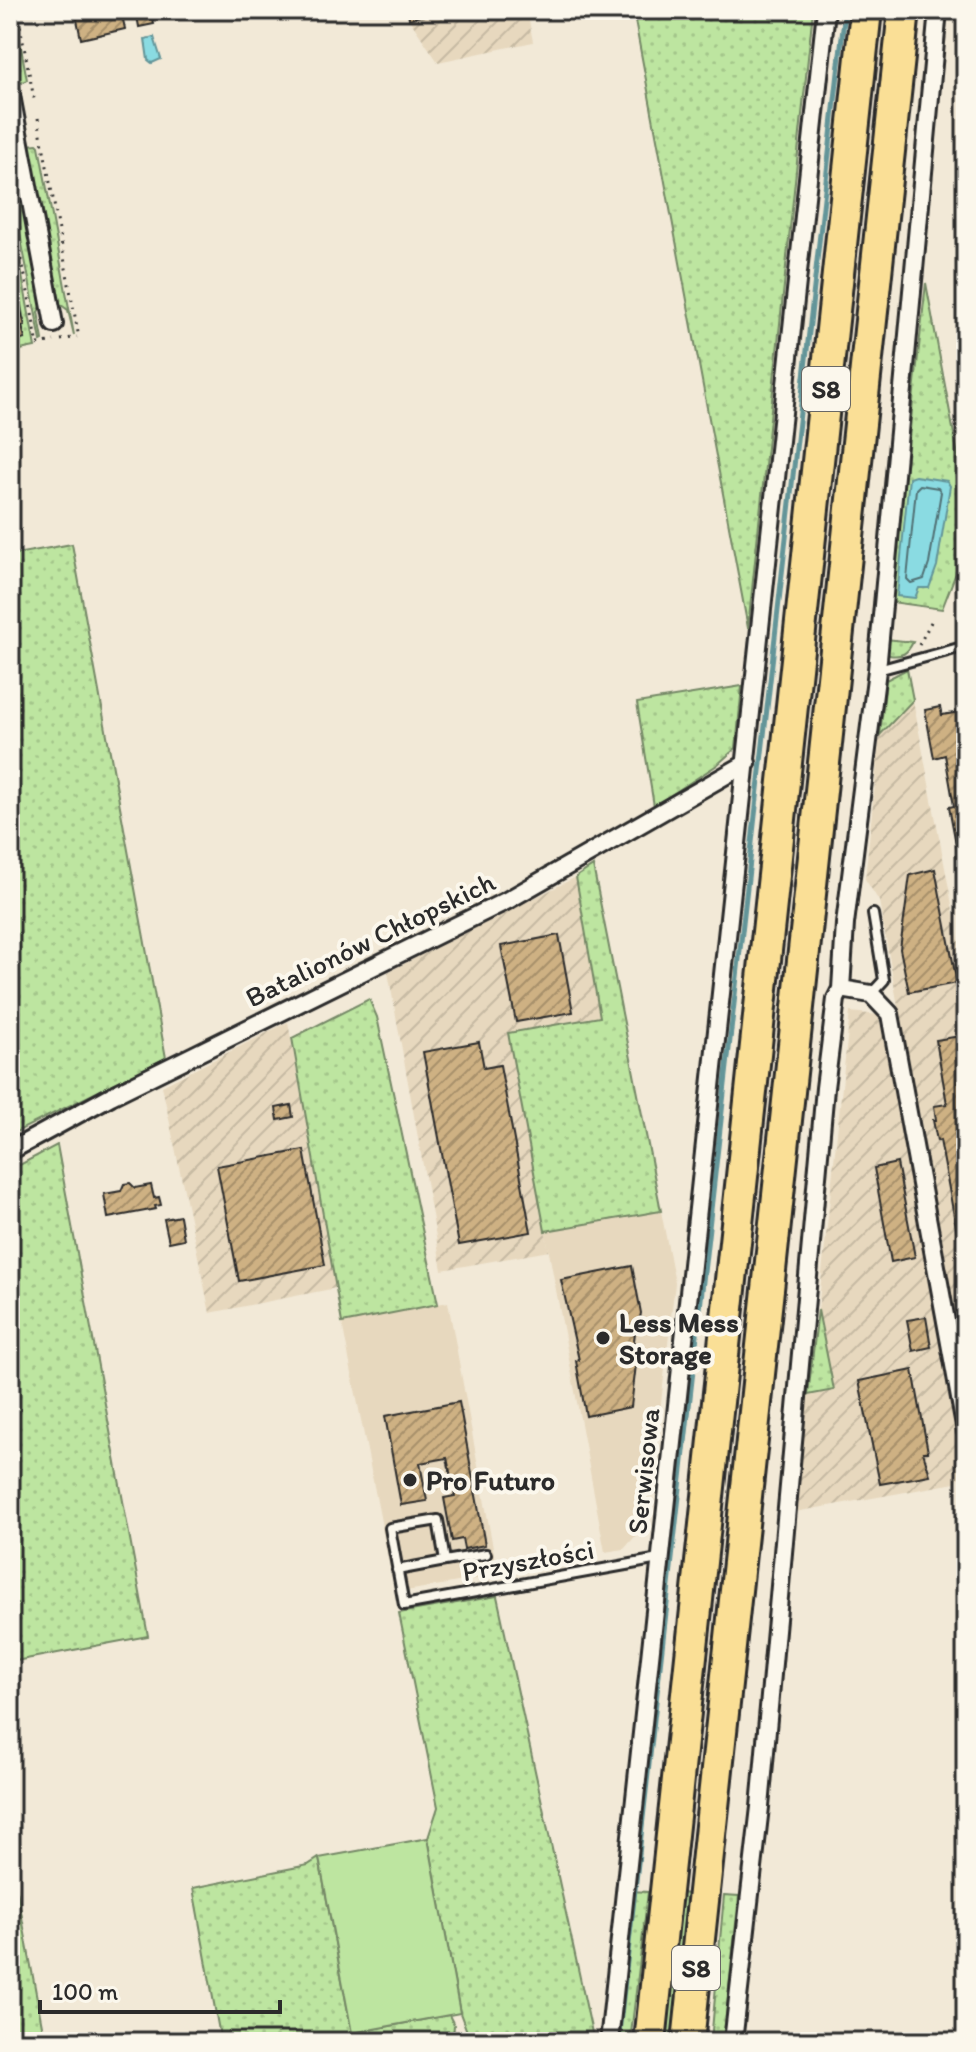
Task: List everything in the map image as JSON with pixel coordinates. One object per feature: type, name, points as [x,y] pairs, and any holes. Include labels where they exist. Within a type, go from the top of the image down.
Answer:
[{"type":"highway","name":"S8","points":[[650,2042],[866,10]]},
{"type":"highway","name":"S8","points":[[688,2042],[904,10]]},
{"type":"street","name":"Serwisowa","points":[[609,2042],[826,10]]},
{"type":"street","points":[[733,2042],[760,1807],[824,1103],[836,999],[841,989],[845,924],[877,670],[938,10]]},
{"type":"street","points":[[10,90],[12,115],[54,324]]},
{"type":"street","name":"Batalionów Chłopskich","points":[[10,1151],[111,1096],[508,900],[747,763]]},
{"type":"street","points":[[841,989],[871,994],[890,1014],[966,1431]]},
{"type":"lane","points":[[877,670],[966,646]]},
{"type":"lane","points":[[871,994],[884,980],[873,914]]},
{"type":"lane","points":[[445,1561],[438,1520],[390,1528],[397,1570],[486,1554]]},
{"type":"lane","name":"Przyszłości","points":[[397,1570],[404,1605],[659,1559]]},
{"type":"path","points":[[17,10],[35,104]]},
{"type":"path","points":[[10,196],[38,345],[78,338],[38,118]]},
{"type":"path","points":[[913,659],[932,620]]},
{"type":"shaded area","points":[[408,10],[527,10],[533,42],[438,62],[409,19]]},
{"type":"shaded area","points":[[913,700],[966,978],[966,1384],[879,901],[865,879],[880,735]]},
{"type":"shaded area","points":[[576,877],[600,1017],[508,1034],[549,1251],[442,1270],[388,972]]},
{"type":"shaded area","points":[[850,1012],[879,1015],[964,1469],[955,1483],[795,1512],[808,1395],[834,1390],[818,1310]]},
{"type":"shaded area","points":[[288,1022],[336,1288],[210,1313],[162,1086]]},
{"type":"shaded area","points":[[661,1211],[675,1283],[647,1523],[624,1549],[605,1552],[545,1231]]},
{"type":"shaded area","points":[[448,1302],[498,1575],[395,1593],[342,1323]]},
{"type":"green space","points":[[10,10],[14,10],[27,80],[17,84],[10,47]]},
{"type":"green space","points":[[633,10],[813,10],[748,628]]},
{"type":"green space","points":[[37,144],[74,335],[68,310],[57,302],[28,145]]},
{"type":"green space","points":[[13,148],[42,305],[38,312],[41,341],[10,183],[10,149]]},
{"type":"green space","points":[[10,209],[35,347],[10,352],[10,342],[25,339],[22,326],[25,325],[10,248]]},
{"type":"green space","points":[[926,283],[966,499],[966,547],[942,609],[891,602]]},
{"type":"green space","points":[[72,544],[166,1058],[10,1135],[10,555]]},
{"type":"green space","points":[[886,639],[913,642],[904,654],[894,656],[889,655]]},
{"type":"green space","points":[[907,669],[913,700],[880,735],[886,680]]},
{"type":"green space","points":[[742,686],[736,748],[717,765],[654,806],[637,703]]},
{"type":"green space","points":[[593,866],[661,1211],[545,1231],[508,1033],[600,1017],[576,877]]},
{"type":"green space","points":[[369,999],[377,1017],[438,1304],[342,1323],[292,1038]]},
{"type":"green space","points":[[57,1145],[148,1636],[10,1662],[10,1170]]},
{"type":"green space","points":[[818,1310],[834,1390],[808,1395]]},
{"type":"green space","points":[[497,1596],[594,2042],[471,2042],[460,2013],[428,1838],[438,1807],[399,1613]]},
{"type":"green space","points":[[428,1838],[460,2013],[352,2033],[319,1858]]},
{"type":"green space","points":[[10,1852],[45,2042],[10,2042]]},
{"type":"green space","points":[[319,1858],[352,2033],[449,2015],[454,2025],[453,2037],[441,2042],[221,2042],[193,1888],[308,1865]]},
{"type":"green space","points":[[630,1891],[648,1892],[630,2042],[614,2042]]},
{"type":"green space","points":[[680,1893],[689,1894],[673,2042],[664,2042]]},
{"type":"green space","points":[[724,1895],[739,1896],[723,2042],[711,2042]]},
{"type":"water","points":[[154,37],[161,59],[152,63],[148,60],[145,39]]},
{"type":"water","points":[[915,476],[947,481],[950,486],[937,566],[929,588],[919,588],[915,598],[897,596],[909,478]]},
{"type":"building","points":[[75,10],[121,10],[125,29],[81,39]]},
{"type":"building","points":[[136,10],[151,10],[154,24],[139,27]]},
{"type":"building","points":[[408,10],[431,10],[432,13],[409,19]]},
{"type":"building","points":[[10,259],[12,271],[15,270],[18,288],[15,288],[25,326],[22,326],[25,339],[10,342]]},
{"type":"building","points":[[940,707],[942,715],[966,711],[966,896],[949,807],[954,806],[945,755],[934,758],[925,710]]},
{"type":"building","points":[[935,869],[957,983],[909,992],[900,949],[910,875]]},
{"type":"building","points":[[559,935],[573,1012],[516,1022],[501,946]]},
{"type":"building","points":[[966,1035],[966,1253],[961,1254],[940,1140],[937,1141],[933,1120],[936,1120],[934,1106],[947,1104],[936,1040]]},
{"type":"building","points":[[479,1042],[484,1068],[500,1065],[531,1232],[459,1245],[423,1052]]},
{"type":"building","points":[[291,1105],[293,1117],[278,1120],[276,1108]]},
{"type":"building","points":[[304,1150],[325,1265],[239,1281],[217,1166]]},
{"type":"building","points":[[897,1163],[915,1257],[891,1262],[874,1168]]},
{"type":"building","points":[[130,1183],[135,1188],[151,1185],[154,1198],[159,1197],[161,1205],[155,1206],[156,1209],[108,1218],[104,1194],[121,1191],[124,1184]]},
{"type":"building","points":[[180,1216],[184,1239],[169,1242],[164,1219]]},
{"type":"building","name":"Less Mess Storage","points":[[632,1266],[641,1313],[639,1324],[633,1325],[632,1355],[637,1356],[631,1407],[586,1416],[576,1361],[579,1360],[561,1280]]},
{"type":"building","points":[[926,1317],[931,1347],[913,1351],[907,1320]]},
{"type":"building","points":[[913,1370],[928,1452],[923,1452],[930,1475],[880,1484],[859,1381]]},
{"type":"building","name":"Pro Futuro","points":[[459,1402],[485,1545],[464,1549],[462,1539],[452,1541],[444,1498],[455,1496],[447,1458],[420,1463],[427,1501],[401,1505],[385,1416]]},
{"type":"waterway","points":[[618,2042],[845,10]]},
{"type":"place","name":"Less Mess Storage","points":[[603,1338]]},
{"type":"place","name":"Pro Futuro","points":[[410,1480]]}]
